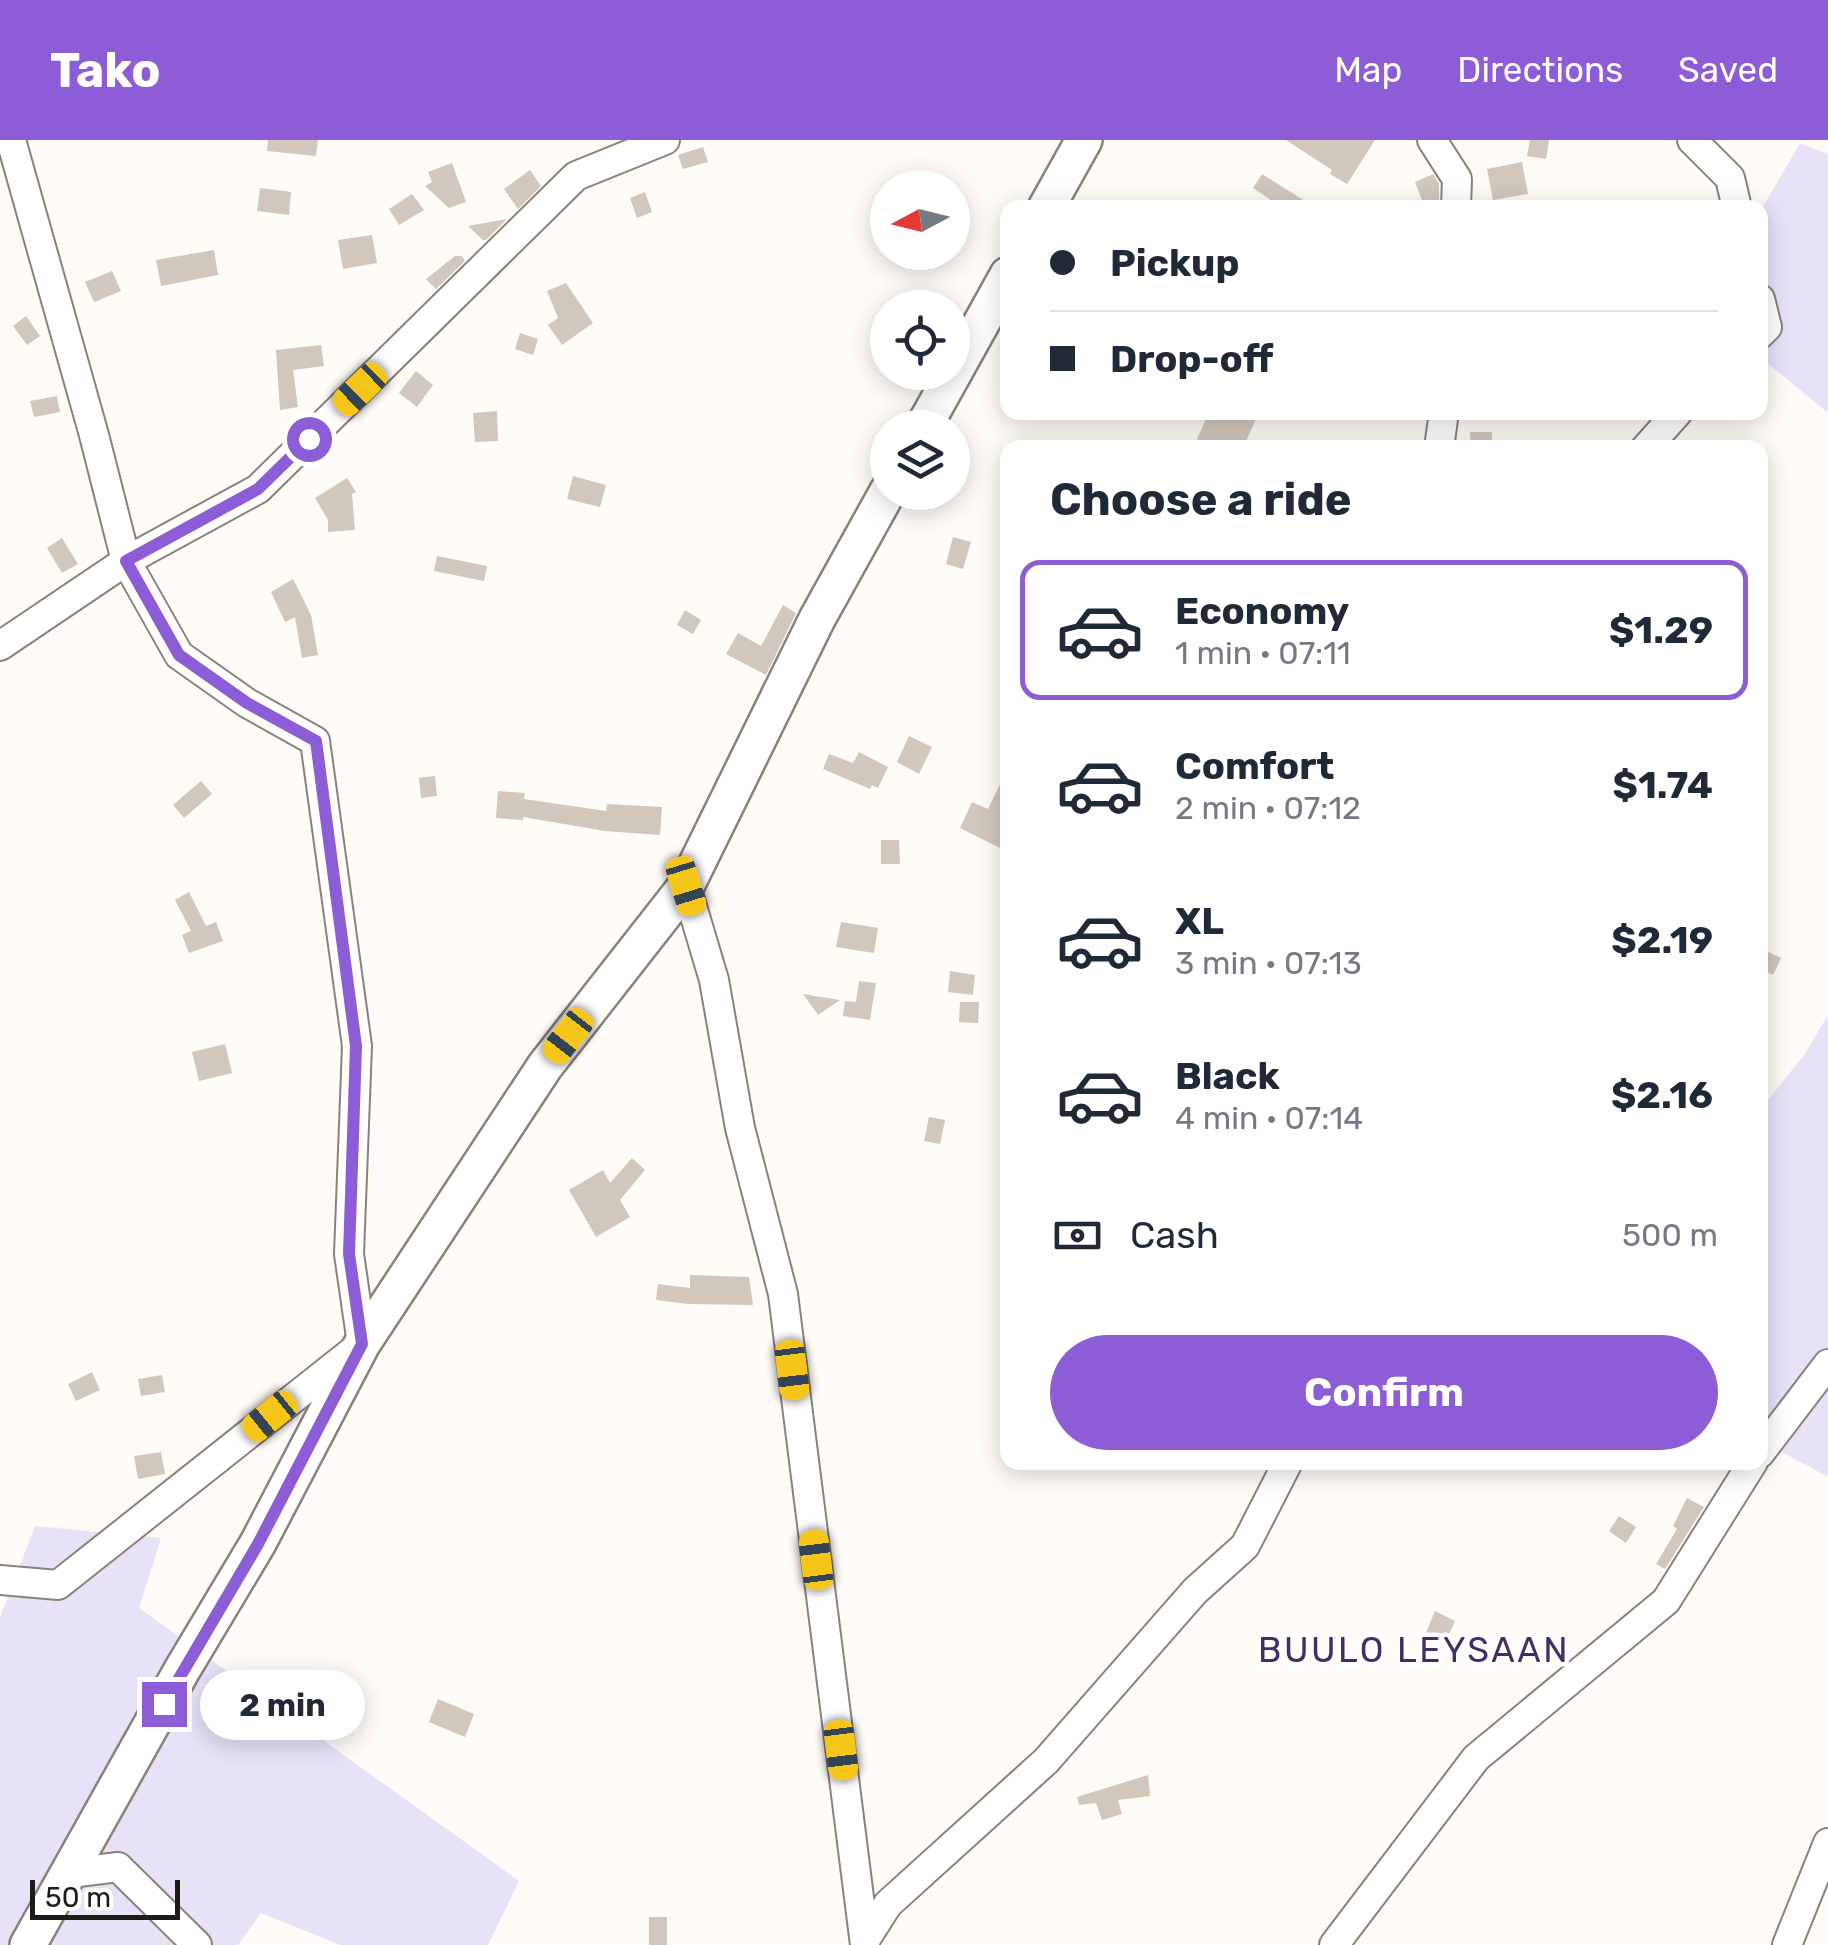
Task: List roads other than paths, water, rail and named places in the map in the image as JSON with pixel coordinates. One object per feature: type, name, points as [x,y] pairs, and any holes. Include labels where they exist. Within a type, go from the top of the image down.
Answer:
[{"type":"main road","points":[[1050,200],[1084,140]]},
{"type":"main road","points":[[933,410],[1000,289]]},
{"type":"main road","points":[[28,1945],[182,1670],[258,1544],[362,1344],[545,1066],[686,886],[817,619],[877,510]]},
{"type":"street","points":[[0,1580],[58,1585],[362,1344],[349,1254],[356,1046],[316,741],[247,703],[179,655],[126,561],[11,140]]},
{"type":"street","points":[[0,646],[126,561],[258,489],[576,176],[665,140]]},
{"type":"street","points":[[1432,140],[1457,179],[1456,200]]},
{"type":"street","points":[[1692,140],[1730,178],[1735,200]]},
{"type":"street","points":[[1653,440],[1671,420]]},
{"type":"street","points":[[686,886],[714,980],[740,1128],[783,1294],[865,1942]]},
{"type":"street","points":[[1768,1443],[1828,1364]]},
{"type":"street","points":[[865,1942],[888,1904],[1046,1760],[1195,1591],[1245,1546],[1284,1470]]},
{"type":"street","points":[[1334,1945],[1476,1758],[1666,1601],[1748,1470]]},
{"type":"street","points":[[1787,1945],[1828,1843]]},
{"type":"street","points":[[70,1874],[118,1867],[198,1945]]},
{"type":"district","name":"BUULO LEYSAAN","points":[[1414,1650]]}]
